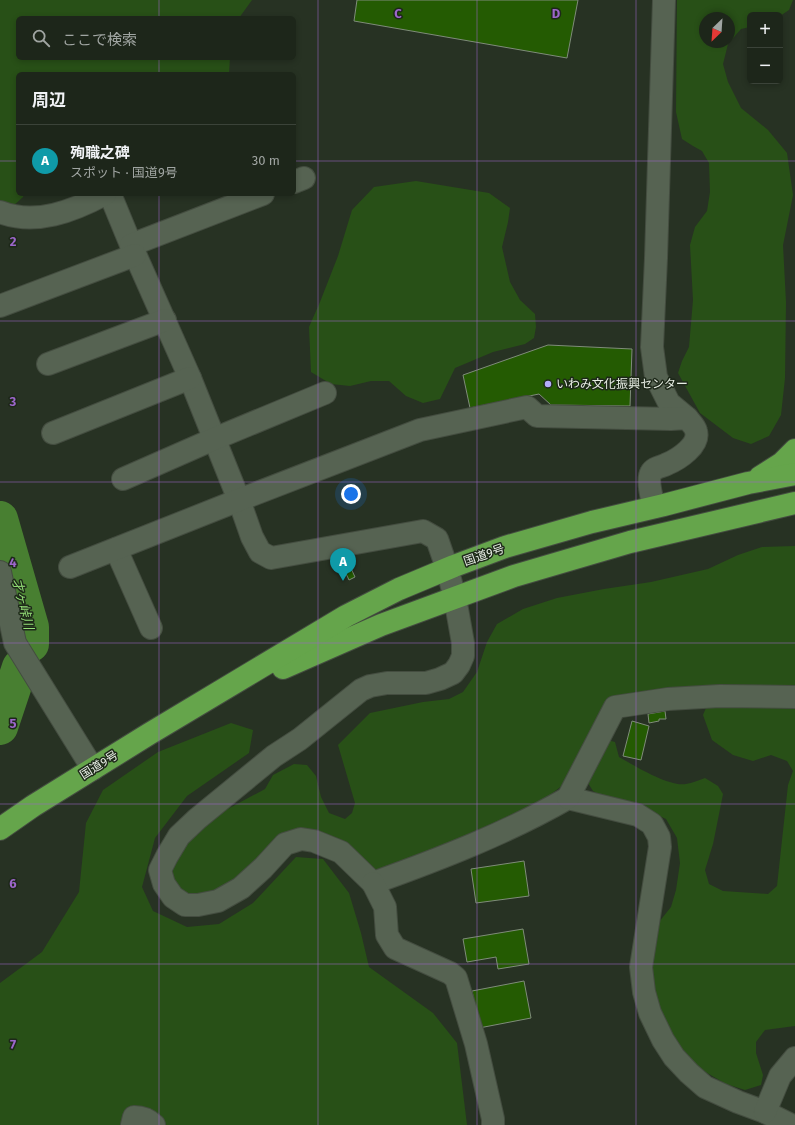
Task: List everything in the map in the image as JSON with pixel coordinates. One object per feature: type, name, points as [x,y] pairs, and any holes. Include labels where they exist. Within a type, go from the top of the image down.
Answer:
[{"type":"highway","points":[[748,483],[779,466],[795,450]]},
{"type":"highway","name":"国道9号","points":[[0,830],[33,806],[92,769],[346,616],[399,589],[447,568],[505,547],[592,522],[748,483],[795,474]]},
{"type":"highway","name":"国道9号","points":[[201,704],[374,628],[514,576],[630,542],[795,503]]},
{"type":"street","points":[[654,507],[650,474],[654,469],[668,464],[682,455],[693,446],[697,436],[696,429],[687,418],[669,403],[656,377],[652,347],[664,0]]},
{"type":"street","points":[[0,212],[11,216],[40,218],[66,212],[101,196]]},
{"type":"street","points":[[111,196],[133,250],[190,378],[239,500],[252,537],[260,552],[271,558],[424,530],[437,539],[455,598],[464,643],[463,656],[459,666],[453,673],[426,683],[387,683],[370,686],[361,690],[300,739],[274,756],[197,819],[179,836],[160,870],[164,884],[173,898],[184,905],[198,905],[218,901],[241,888],[263,868],[285,844],[301,839],[314,841],[341,852],[373,883],[385,907],[387,935],[396,948],[450,973],[456,978],[476,1044],[493,1125]]},
{"type":"street","points":[[0,306],[257,196]]},
{"type":"street","points":[[48,364],[164,320]]},
{"type":"street","points":[[53,433],[190,378]]},
{"type":"street","points":[[123,479],[325,393]]},
{"type":"street","points":[[70,567],[420,430],[527,407],[537,416],[670,419],[687,418]]},
{"type":"street","points":[[116,549],[151,628]]},
{"type":"street","points":[[0,572],[15,643],[92,769]]},
{"type":"street","points":[[373,883],[418,867],[473,844],[546,811],[568,798],[615,707],[668,699],[720,696],[795,696]]},
{"type":"street","points":[[568,798],[638,815],[652,824],[659,837],[660,848],[641,967],[644,992],[650,1013],[663,1040],[674,1057],[705,1087],[765,1112],[791,1125]]},
{"type":"street","points":[[765,1112],[780,1076],[795,1058]]},
{"type":"street","points":[[132,1125],[134,1117],[139,1117],[150,1121],[154,1125]]},
{"type":"green space","points":[[0,0],[252,0],[240,16],[16,16],[16,60],[230,60],[229,72],[16,72],[16,196],[23,196],[12,207],[0,204]]},
{"type":"green space","points":[[677,0],[793,0],[789,10],[783,14],[783,12],[747,12],[747,28],[741,29],[735,36],[735,12],[699,12],[699,48],[727,48],[723,64],[728,82],[741,108],[768,130],[787,153],[793,195],[783,245],[786,302],[785,378],[781,415],[769,436],[751,444],[733,438],[700,413],[678,373],[689,347],[693,300],[690,245],[695,227],[707,211],[710,192],[709,163],[702,151],[682,139],[676,112]]},
{"type":"green space","points":[[416,181],[489,193],[510,208],[502,247],[510,282],[520,300],[535,314],[536,327],[534,338],[525,344],[493,352],[455,368],[440,399],[423,403],[406,396],[389,381],[371,381],[350,386],[331,384],[311,372],[309,327],[338,256],[352,210],[374,187]]},
{"type":"green space","points":[[795,546],[795,688],[616,699],[572,778],[537,805],[402,866],[377,870],[363,863],[277,839],[230,886],[209,898],[188,897],[173,886],[168,865],[186,840],[222,812],[265,789],[273,775],[294,764],[307,765],[316,776],[321,797],[329,813],[345,819],[352,813],[355,803],[338,745],[370,713],[423,702],[449,699],[463,692],[477,672],[487,642],[497,624],[523,609],[557,598],[651,582],[708,569],[738,555],[762,547]]},
{"type":"green space","points":[[708,703],[795,705],[795,1026],[765,1030],[756,1042],[756,1053],[763,1075],[761,1085],[745,1090],[726,1084],[702,1070],[676,1046],[656,1003],[647,967],[655,927],[671,907],[676,890],[680,863],[677,838],[666,819],[653,813],[606,799],[593,791],[588,783],[607,740],[615,742],[619,757],[662,779],[679,784],[686,784],[705,778],[718,786],[723,794],[713,844],[705,870],[709,884],[723,891],[768,894],[777,886],[788,785],[793,771],[787,761],[771,755],[753,761],[733,755],[712,740],[703,715]]},
{"type":"green space","points":[[231,723],[253,730],[249,753],[187,796],[155,838],[142,887],[153,911],[187,927],[219,924],[253,903],[296,857],[323,859],[349,893],[369,967],[433,1013],[457,1043],[467,1125],[0,1125],[0,983],[42,952],[79,892],[86,823],[103,790],[158,752]]},
{"type":"building","points":[[357,0],[578,0],[567,58],[354,21]]},
{"type":"building","name":"いわみ文化振興センター","points":[[548,345],[632,349],[630,406],[551,405],[539,394],[470,408],[463,375]]},
{"type":"building","points":[[349,564],[355,577],[349,580],[343,567]]},
{"type":"building","points":[[665,711],[666,719],[659,719],[659,721],[649,723],[648,714]]},
{"type":"building","points":[[632,721],[649,726],[641,760],[623,756]]},
{"type":"building","points":[[524,861],[529,896],[476,903],[471,869]]},
{"type":"building","points":[[523,929],[529,964],[498,969],[496,957],[467,962],[463,939]]},
{"type":"building","points":[[524,981],[531,1018],[479,1028],[472,991]]},
{"type":"waterway","name":"才ヶ峠川","points":[[0,519],[31,627],[31,644]]},
{"type":"waterway","name":"才ヶ峠川","points":[[0,727],[20,667]]},
{"type":"place","name":"いわみ文化振興センター","points":[[548,384]]},
{"type":"place","name":"殉職之碑","points":[[343,581]]}]
